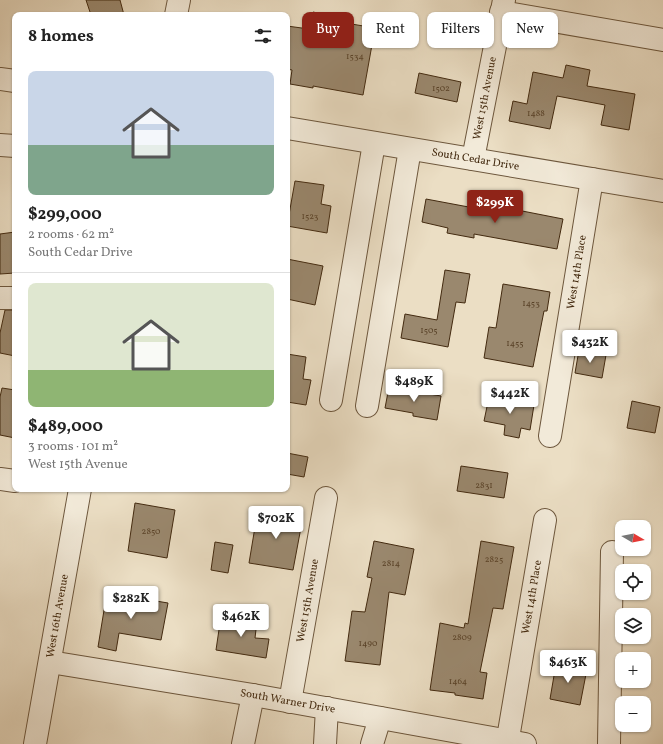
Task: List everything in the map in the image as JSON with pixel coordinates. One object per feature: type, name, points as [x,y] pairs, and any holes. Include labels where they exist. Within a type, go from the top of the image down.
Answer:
[{"type":"street","points":[[177,12],[179,0]]},
{"type":"street","points":[[502,6],[663,40]]},
{"type":"street","name":"West 15th Avenue","points":[[473,159],[502,6]]},
{"type":"street","points":[[0,79],[12,81]]},
{"type":"street","name":"South Cedar Drive","points":[[290,129],[663,191]]},
{"type":"street","points":[[332,400],[374,143]]},
{"type":"street","points":[[0,144],[12,146]]},
{"type":"street","points":[[367,406],[410,149]]},
{"type":"street","name":"West 14th Place","points":[[550,436],[592,179]]},
{"type":"street","points":[[0,298],[12,298]]},
{"type":"street","points":[[0,478],[12,480]]},
{"type":"street","name":"West 16th Avenue","points":[[36,744],[50,662],[74,492]]},
{"type":"street","name":"West 15th Avenue","points":[[290,702],[326,498]]},
{"type":"street","name":"West 14th Place","points":[[513,743],[545,520]]},
{"type":"street","points":[[609,744],[612,552]]},
{"type":"street","name":"South Warner Drive","points":[[50,662],[253,695],[513,743]]},
{"type":"street","points":[[243,744],[253,695]]},
{"type":"street","points":[[325,744],[327,708]]},
{"type":"street","points":[[372,744],[380,718]]},
{"type":"building","points":[[86,0],[120,0],[123,12],[90,12]]},
{"type":"building","points":[[354,24],[362,26],[362,48],[371,48],[363,95],[313,86],[313,88],[290,84],[292,70],[290,70],[290,26],[302,28],[302,48],[354,48]]},
{"type":"building","points":[[566,65],[590,70],[587,86],[635,94],[629,130],[601,125],[605,105],[557,96],[550,129],[509,121],[513,101],[527,104],[533,72],[563,78]]},
{"type":"building","points":[[419,73],[461,82],[457,102],[415,93]]},
{"type":"building","points":[[295,181],[324,185],[321,204],[331,206],[327,233],[290,227],[290,209]]},
{"type":"building","points":[[426,199],[506,214],[507,208],[563,219],[557,249],[474,234],[474,238],[447,233],[448,228],[422,222]]},
{"type":"building","points":[[12,232],[12,273],[0,274],[0,234]]},
{"type":"building","points":[[290,260],[323,266],[315,305],[290,300]]},
{"type":"building","points":[[445,270],[470,274],[465,303],[456,302],[448,347],[401,338],[405,314],[437,320]]},
{"type":"building","points":[[503,284],[550,292],[547,311],[544,311],[533,367],[484,358],[489,327],[496,328]]},
{"type":"building","points":[[5,310],[12,310],[12,355],[0,353],[0,333]]},
{"type":"building","points":[[579,350],[606,355],[602,378],[575,373]]},
{"type":"building","points":[[290,354],[306,357],[303,379],[311,380],[306,405],[290,402]]},
{"type":"building","points":[[389,387],[441,396],[437,420],[413,416],[413,413],[385,408]]},
{"type":"building","points":[[2,388],[12,390],[12,437],[0,435],[0,397]]},
{"type":"building","points":[[489,397],[534,405],[530,430],[521,428],[519,438],[504,435],[505,425],[484,421]]},
{"type":"building","points":[[632,401],[660,407],[655,433],[627,428]]},
{"type":"building","points":[[290,454],[308,457],[304,477],[290,475]]},
{"type":"building","points":[[461,466],[508,473],[504,498],[457,491]]},
{"type":"building","points":[[135,503],[175,510],[167,558],[128,551]]},
{"type":"building","points":[[273,507],[291,510],[289,519],[302,522],[293,570],[249,563],[257,515],[271,518]]},
{"type":"building","points":[[374,541],[414,549],[405,595],[389,592],[380,665],[345,661],[352,611],[365,612],[372,578],[367,577]]},
{"type":"building","points":[[481,541],[514,547],[503,609],[493,608],[480,672],[487,673],[483,699],[455,695],[455,693],[430,690],[440,623],[464,628],[465,623],[468,624]]},
{"type":"building","points":[[215,542],[233,545],[228,573],[211,570]]},
{"type":"building","points":[[120,595],[168,603],[161,640],[119,633],[116,651],[98,647],[106,598],[119,600]]},
{"type":"building","points":[[221,616],[257,621],[255,638],[269,639],[266,658],[216,650]]},
{"type":"building","points":[[556,664],[587,669],[580,705],[550,699]]}]
